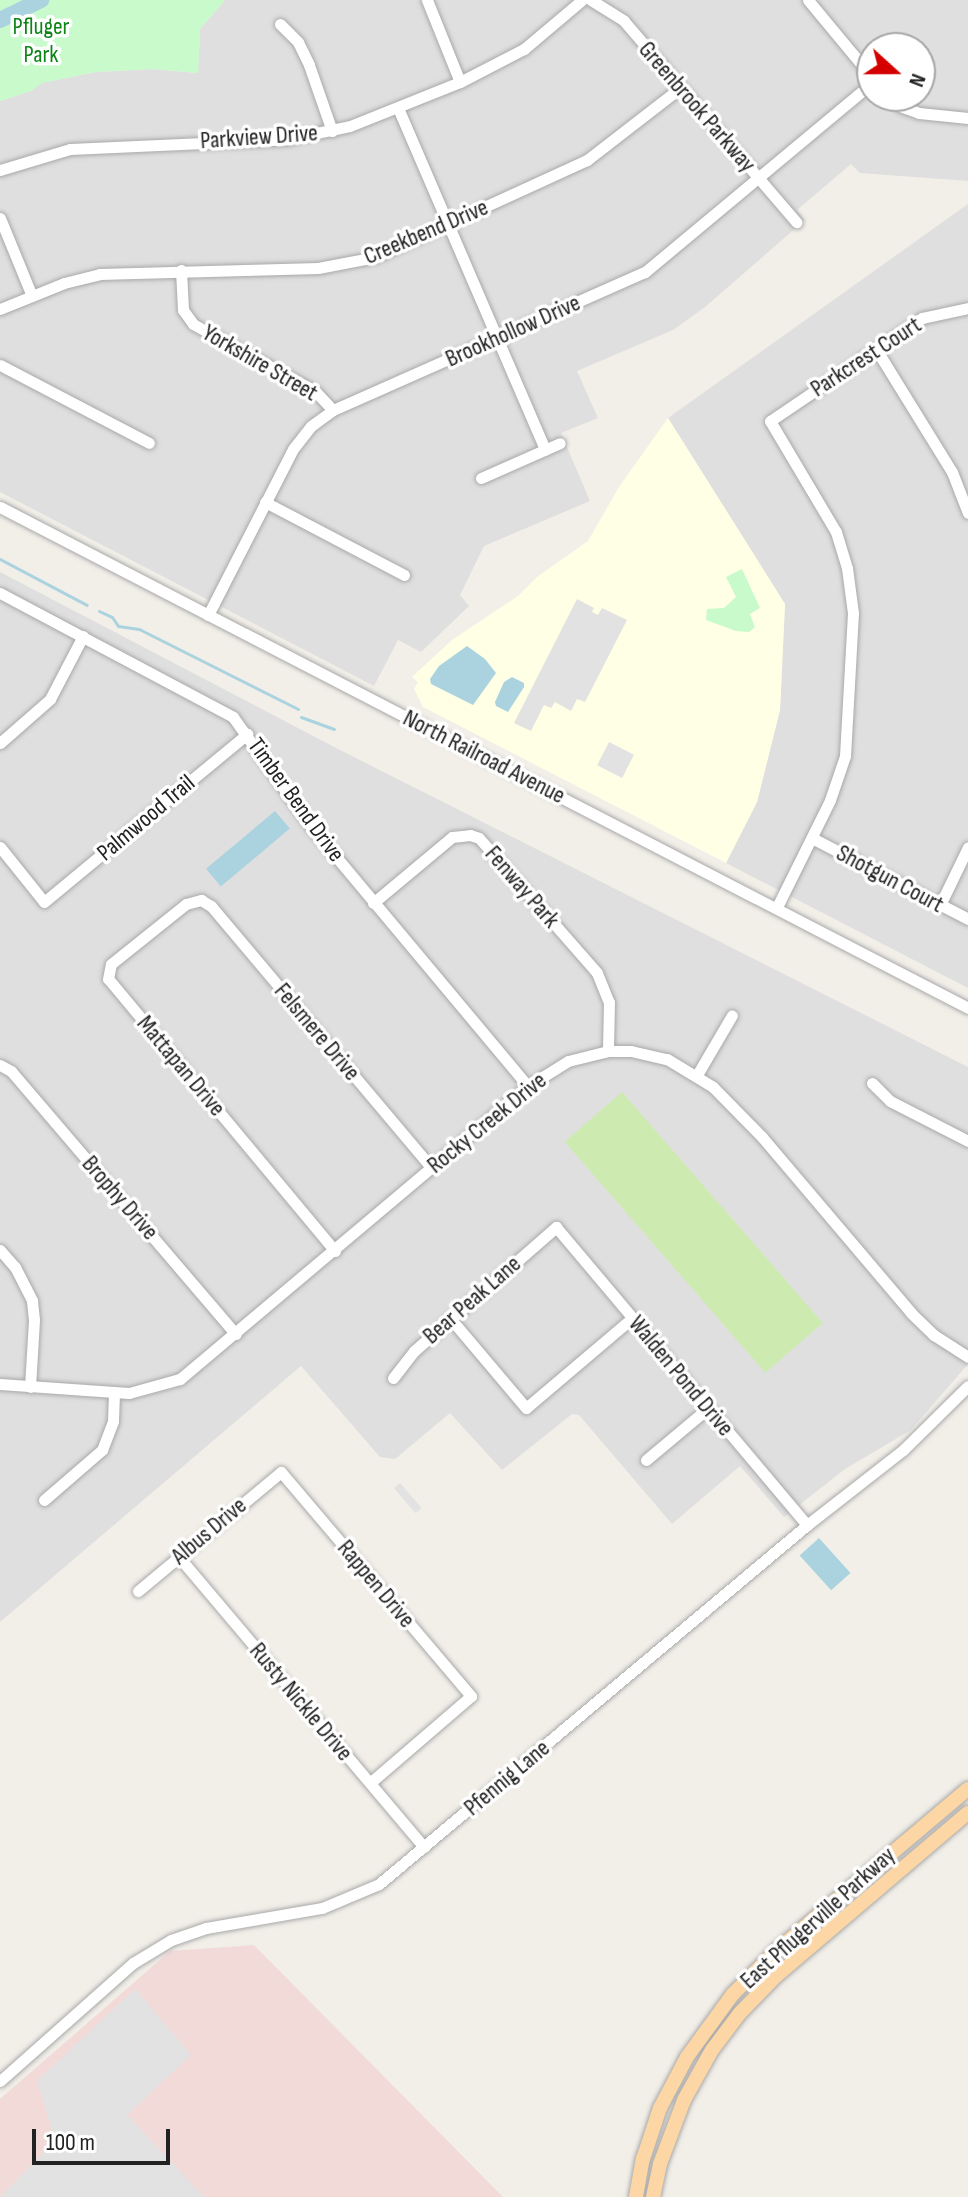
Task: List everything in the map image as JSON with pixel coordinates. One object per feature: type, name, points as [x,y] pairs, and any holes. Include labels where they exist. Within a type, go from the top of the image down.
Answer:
[{"type":"main road","name":"East Pflugerville Parkway","points":[[636,2197],[643,2159],[660,2108],[687,2057],[733,1994],[776,1951],[967,1791]]},
{"type":"main road","name":"East Pflugerville Parkway","points":[[653,2197],[660,2164],[684,2100],[712,2050],[740,2013],[775,1977],[968,1813]]},
{"type":"street","points":[[427,0],[460,82]]},
{"type":"street","name":"Parkview Drive","points":[[0,170],[54,152],[96,146],[265,141],[332,131],[460,82],[524,49],[582,0]]},
{"type":"street","name":"Greenbrook Parkway","points":[[591,0],[624,21],[796,222]]},
{"type":"street","points":[[808,0],[856,60]]},
{"type":"street","points":[[280,24],[298,42],[322,96],[332,131]]},
{"type":"street","name":"Creekbend Drive","points":[[0,309],[99,274],[318,268],[375,257],[587,160],[680,88]]},
{"type":"street","name":"Brookhollow Drive","points":[[208,615],[301,437],[333,410],[645,272],[856,94]]},
{"type":"street","points":[[398,108],[545,450]]},
{"type":"street","points":[[916,112],[968,118]]},
{"type":"street","points":[[0,218],[32,296]]},
{"type":"street","name":"Yorkshire Street","points":[[181,270],[183,310],[193,324],[315,391],[333,410]]},
{"type":"street","name":"Parkcrest Court","points":[[812,838],[833,792],[847,741],[853,597],[836,532],[770,421],[922,318],[968,308]]},
{"type":"street","points":[[876,349],[952,472],[968,513]]},
{"type":"street","points":[[0,365],[149,443]]},
{"type":"street","points":[[481,478],[560,443]]},
{"type":"street","points":[[265,502],[404,575]]},
{"type":"street","name":"North Railroad Avenue","points":[[0,507],[968,1008]]},
{"type":"street","name":"Timber Bend Drive","points":[[0,593],[217,706],[247,734],[303,816],[528,1086]]},
{"type":"street","points":[[0,743],[50,699],[83,636]]},
{"type":"street","name":"Palmwood Trail","points":[[0,847],[44,902],[247,734]]},
{"type":"street","name":"Fenway Park","points":[[373,903],[452,837],[468,835],[479,838],[597,973],[609,1002],[608,1051]]},
{"type":"street","points":[[777,907],[812,838]]},
{"type":"street","name":"Shotgun Court","points":[[812,838],[968,919]]},
{"type":"street","points":[[940,905],[968,847]]},
{"type":"street","name":"Felsmere Drive","points":[[201,900],[211,906],[432,1168]]},
{"type":"street","name":"Mattapan Drive","points":[[201,900],[186,904],[111,964],[108,979],[335,1251]]},
{"type":"street","points":[[697,1075],[732,1015]]},
{"type":"street","name":"Rocky Creek Drive","points":[[0,1384],[114,1393],[143,1391],[180,1379],[528,1086],[568,1061],[608,1051],[649,1054],[697,1075],[762,1137],[911,1313],[934,1335],[968,1357]]},
{"type":"street","name":"Brophy Drive","points":[[1,1064],[11,1071],[236,1334]]},
{"type":"street","points":[[872,1083],[890,1101],[968,1141]]},
{"type":"street","name":"Walden Pond Drive","points":[[556,1227],[807,1525]]},
{"type":"street","name":"Bear Peak Lane","points":[[393,1378],[414,1351],[556,1227]]},
{"type":"street","points":[[0,1250],[15,1267],[32,1301],[30,1387]]},
{"type":"street","points":[[450,1318],[526,1408],[632,1318]]},
{"type":"street","name":"Pfennig Lane","points":[[0,2081],[133,1963],[153,1949],[206,1928],[343,1902],[379,1884],[807,1525],[912,1443],[968,1386]]},
{"type":"street","points":[[44,1500],[102,1450],[113,1421],[114,1393]]},
{"type":"street","points":[[646,1460],[708,1408]]},
{"type":"street","name":"Albus Drive","points":[[138,1591],[281,1472]]},
{"type":"street","name":"Rappen Drive","points":[[281,1472],[471,1696],[370,1783]]},
{"type":"street","name":"Rusty Nickle Drive","points":[[178,1556],[424,1847]]},
{"type":"street","points":[[643,2159],[660,2164]]},
{"type":"shaded area","points":[[225,0],[968,0],[968,181],[860,173],[851,164],[797,210],[805,220],[705,307],[673,330],[577,371],[598,418],[561,433],[590,501],[484,546],[460,595],[469,606],[421,652],[398,640],[374,686],[0,492],[0,101],[31,91],[41,83],[96,72],[152,69],[198,73],[200,29]]},
{"type":"shaded area","points":[[968,204],[968,988],[726,863],[757,802],[780,710],[785,604],[668,418]]},
{"type":"shaded area","points":[[668,418],[785,604],[780,710],[757,802],[726,863],[423,707],[414,689],[418,682],[412,677],[452,640],[518,596],[537,577],[588,541],[619,487]]},
{"type":"shaded area","points":[[0,572],[340,750],[968,1067],[968,1364],[911,1430],[845,1469],[784,1517],[740,1466],[672,1524],[579,1415],[572,1414],[502,1470],[450,1413],[395,1459],[380,1457],[301,1366],[0,1622]]},
{"type":"shaded area","points":[[577,599],[594,608],[592,612],[598,615],[602,608],[627,620],[585,702],[577,699],[571,711],[555,702],[551,708],[544,705],[531,731],[514,723]]},
{"type":"shaded area","points":[[609,742],[634,755],[622,778],[597,765]]},
{"type":"shaded area","points":[[400,1483],[422,1508],[416,1513],[394,1488]]},
{"type":"shaded area","points":[[254,1945],[503,2197],[0,2197],[0,2099],[170,1951]]},
{"type":"shaded area","points":[[135,1989],[191,2055],[127,2115],[204,2197],[0,2197],[55,2141],[37,2081]]},
{"type":"green space","name":"Pfluger Park","points":[[0,0],[225,0],[200,29],[198,73],[152,69],[96,72],[42,83],[31,91],[0,101]]},
{"type":"green space","points":[[742,569],[760,608],[750,614],[755,627],[749,632],[736,631],[706,620],[707,609],[724,608],[736,597],[726,577]]},
{"type":"green space","points":[[622,1092],[823,1323],[765,1373],[565,1142]]},
{"type":"water","points":[[467,646],[485,659],[496,673],[473,705],[431,684],[430,679],[439,666]]},
{"type":"water","points":[[512,677],[524,683],[524,687],[508,712],[496,706],[495,702],[504,682]]},
{"type":"water","points":[[275,811],[290,829],[221,886],[206,869]]},
{"type":"water","points":[[819,1538],[850,1573],[831,1590],[800,1555]]},
{"type":"waterway","points":[[0,20],[41,0]]},
{"type":"waterway","points":[[0,559],[87,605]]},
{"type":"waterway","points":[[99,611],[112,617],[118,626],[139,629],[298,709]]},
{"type":"waterway","points":[[301,717],[334,729]]}]
